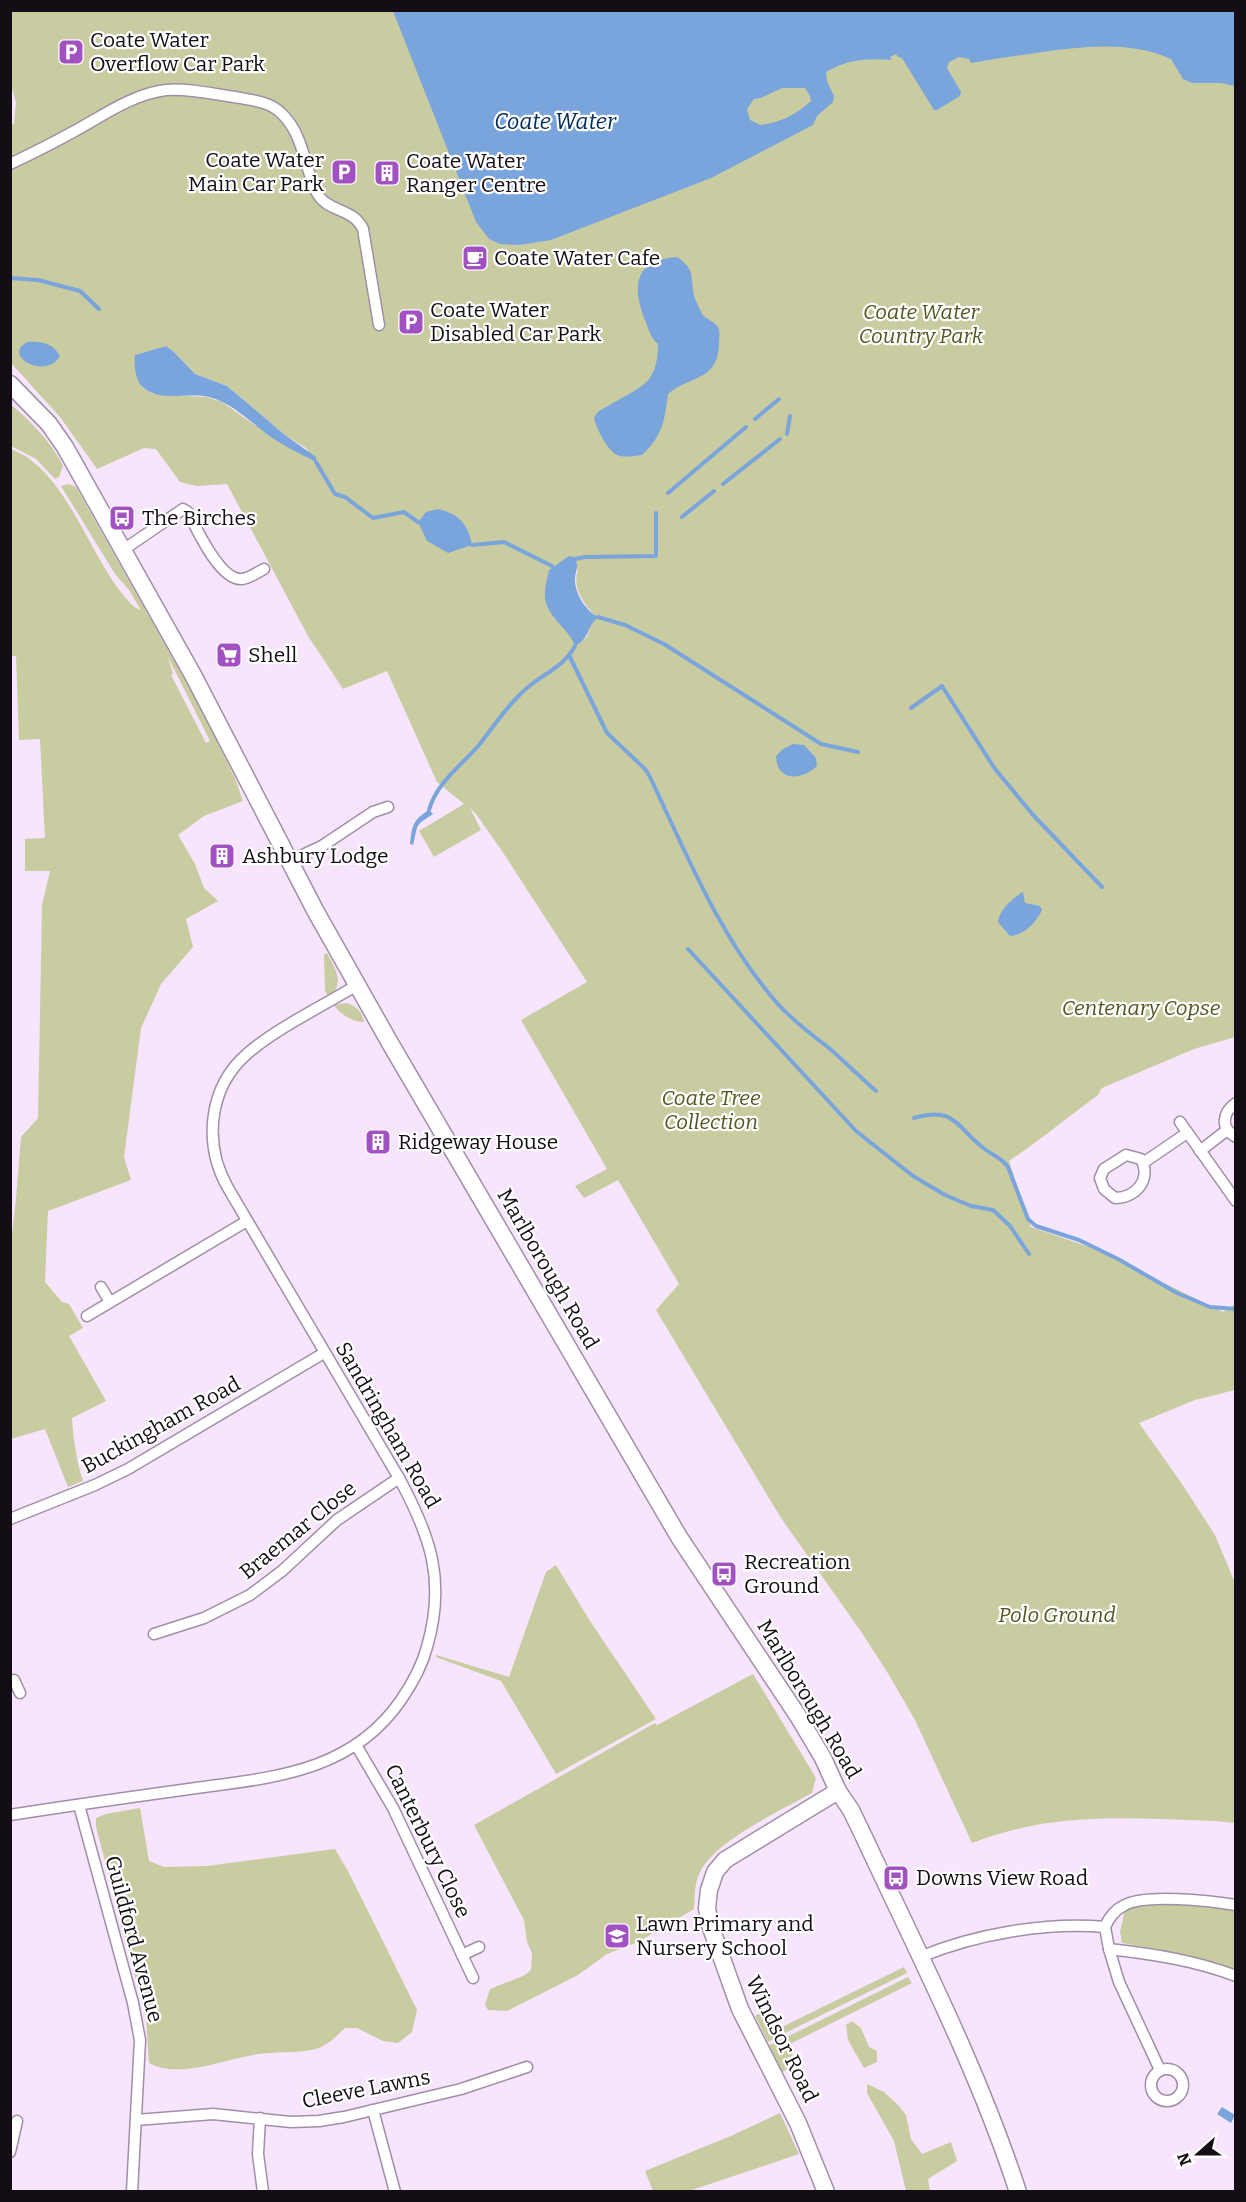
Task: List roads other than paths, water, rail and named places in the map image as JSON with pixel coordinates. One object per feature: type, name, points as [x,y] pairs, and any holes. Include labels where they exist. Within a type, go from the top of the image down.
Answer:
[{"type":"main road","name":"Marlborough Road","points":[[10,384],[30,403],[59,438],[193,675],[357,985],[668,1519],[798,1716],[823,1758],[838,1791],[864,1837],[920,1957],[985,2102],[1018,2192]]},
{"type":"main road","name":"Windsor Road","points":[[826,2192],[798,2123],[758,2048],[735,1997],[710,1925],[707,1902],[713,1877],[725,1860],[838,1791]]},
{"type":"street","points":[[10,164],[118,107],[154,93],[168,90],[190,91],[270,105],[283,114],[294,129],[316,191],[324,202],[358,219],[363,230],[379,325]]},
{"type":"street","points":[[123,550],[183,509],[188,512],[215,560],[229,574],[244,579],[264,569]]},
{"type":"street","points":[[290,861],[327,843],[373,812],[388,807]]},
{"type":"street","name":"Sandringham Road","points":[[10,1815],[284,1775],[327,1761],[356,1745],[378,1726],[400,1702],[421,1664],[431,1633],[435,1582],[432,1557],[421,1520],[399,1478],[222,1178],[214,1152],[213,1118],[221,1089],[228,1076],[248,1053],[357,985]]},
{"type":"street","points":[[1200,1151],[1231,1134],[1224,1115],[1236,1103]]},
{"type":"street","points":[[1180,1122],[1236,1201]]},
{"type":"street","points":[[1143,1163],[1187,1133]]},
{"type":"street","points":[[1132,1155],[1143,1163],[1144,1182],[1132,1192],[1115,1198],[1104,1189],[1100,1178],[1103,1171],[1123,1156],[1132,1155]]},
{"type":"street","points":[[87,1316],[247,1221]]},
{"type":"street","points":[[100,1287],[110,1302]]},
{"type":"street","name":"Buckingham Road","points":[[10,1519],[128,1469],[324,1353]]},
{"type":"street","name":"Braemar Close","points":[[154,1634],[204,1618],[250,1595],[282,1571],[337,1520],[399,1478]]},
{"type":"street","points":[[12,1677],[20,1693]]},
{"type":"street","name":"Canterbury Close","points":[[356,1745],[393,1808],[473,1978]]},
{"type":"street","name":"Guildford Avenue","points":[[79,1805],[137,2020],[140,2050],[132,2192]]},
{"type":"street","points":[[1160,2070],[1119,1983],[1105,1927],[1117,1910],[1135,1901],[1196,1900],[1236,1905]]},
{"type":"street","points":[[920,1957],[999,1934],[1044,1928],[1105,1927]]},
{"type":"street","points":[[462,1955],[478,1947]]},
{"type":"street","points":[[1109,1949],[1165,1956],[1201,1964],[1236,1976]]},
{"type":"street","name":"Cleeve Lawns","points":[[136,2120],[213,2114],[305,2122],[373,2110],[477,2085],[527,2067]]},
{"type":"street","points":[[373,2110],[395,2192]]},
{"type":"street","points":[[260,2118],[258,2154],[263,2192]]},
{"type":"street","points":[[10,2152],[17,2121]]},
{"type":"water","name":"Coate Water","points":[[393,11],[1235,11],[1235,86],[1221,83],[1192,83],[1183,79],[1171,59],[1155,53],[1121,47],[1070,49],[971,63],[969,59],[959,57],[949,62],[947,68],[961,92],[960,96],[934,110],[902,58],[896,54],[890,57],[892,60],[858,60],[842,64],[826,72],[827,81],[834,96],[833,102],[817,116],[813,125],[711,178],[551,240],[519,245],[500,244],[489,239],[476,222]],"holes":[[[782,88],[805,88],[811,101],[794,114],[782,120],[761,125],[750,120],[747,109],[754,99]]]},
{"type":"water","points":[[677,257],[691,272],[694,294],[702,314],[719,329],[718,355],[708,371],[668,394],[661,428],[649,448],[642,455],[620,456],[606,444],[594,418],[600,410],[637,389],[650,378],[657,358],[658,344],[651,336],[641,308],[638,296],[640,277],[652,263]]},
{"type":"water","points":[[27,342],[46,344],[54,348],[60,356],[54,363],[46,366],[29,364],[19,354],[20,348]]},
{"type":"water","points":[[166,346],[195,374],[227,386],[285,435],[316,457],[316,462],[276,441],[234,409],[218,400],[201,396],[159,395],[145,389],[137,378],[135,355]]},
{"type":"water","points":[[438,509],[452,514],[461,521],[468,531],[472,545],[448,553],[427,541],[418,522],[426,512]]},
{"type":"water","points":[[569,556],[574,557],[577,563],[575,585],[579,596],[589,611],[598,617],[584,639],[575,646],[569,634],[548,609],[545,599],[549,570]]},
{"type":"water","points":[[793,744],[804,745],[816,758],[817,766],[798,776],[785,775],[777,765],[776,756]]},
{"type":"water","points":[[429,810],[433,814],[419,824],[413,845],[410,844],[414,824]]},
{"type":"water","points":[[1023,892],[1025,903],[1040,906],[1042,910],[1029,927],[1010,936],[998,922],[999,917],[1007,905]]},
{"type":"water","points":[[1222,2107],[1235,2115],[1231,2123],[1217,2114]]},
{"type":"waterway","points":[[10,278],[38,280],[80,291],[99,309]]},
{"type":"waterway","points":[[755,419],[779,399]]},
{"type":"waterway","points":[[787,434],[790,416]]},
{"type":"waterway","points":[[668,493],[746,427]]},
{"type":"waterway","points":[[723,484],[780,439]]},
{"type":"waterway","points":[[316,462],[335,494],[345,497],[373,518],[404,512],[418,522]]},
{"type":"waterway","points":[[682,517],[714,491]]},
{"type":"waterway","points":[[575,559],[656,556],[656,513]]},
{"type":"waterway","points":[[472,545],[504,542],[552,566]]},
{"type":"waterway","points":[[598,617],[625,625],[664,644],[821,744],[858,752]]},
{"type":"waterway","points":[[429,810],[443,783],[479,745],[520,694],[559,665],[575,646]]},
{"type":"waterway","points":[[570,657],[607,733],[645,769],[650,777],[706,895],[738,951],[757,978],[789,1016],[829,1048],[876,1091]]},
{"type":"waterway","points":[[911,708],[942,686],[995,769],[1034,816],[1102,887]]},
{"type":"waterway","points":[[688,949],[856,1131],[913,1176],[945,1195],[971,1206],[993,1210],[1010,1226],[1029,1254]]},
{"type":"waterway","points":[[914,1118],[928,1115],[948,1117],[976,1142],[1003,1161],[1008,1167],[1028,1219],[1036,1226],[1079,1240],[1118,1259],[1177,1293],[1210,1307],[1236,1309]]},
{"type":"place","name":"Coate Water Overflow Car Park","points":[[71,52]]},
{"type":"place","name":"Coate Water Main Car Park","points":[[344,172]]},
{"type":"place","name":"Coate Water Ranger Centre","points":[[387,173]]},
{"type":"place","name":"Coate Water Cafe","points":[[475,258]]},
{"type":"place","name":"Coate Water Disabled Car Park","points":[[411,322]]},
{"type":"place","name":"The Birches","points":[[122,518]]},
{"type":"place","name":"Shell","points":[[229,655]]},
{"type":"place","name":"Ashbury Lodge","points":[[222,856]]},
{"type":"place","name":"Ridgeway House","points":[[378,1142]]},
{"type":"place","name":"Recreation Ground","points":[[724,1574]]},
{"type":"place","name":"Downs View Road","points":[[896,1878]]},
{"type":"place","name":"Lawn Primary and Nursery School","points":[[617,1936]]},
{"type":"park label","name":"Coate Water Country Park","points":[[921,324]]},
{"type":"park label","name":"Centenary Copse","points":[[1141,1008]]},
{"type":"park label","name":"Coate Tree Collection","points":[[711,1110]]},
{"type":"park label","name":"Polo Ground","points":[[1057,1615]]}]
